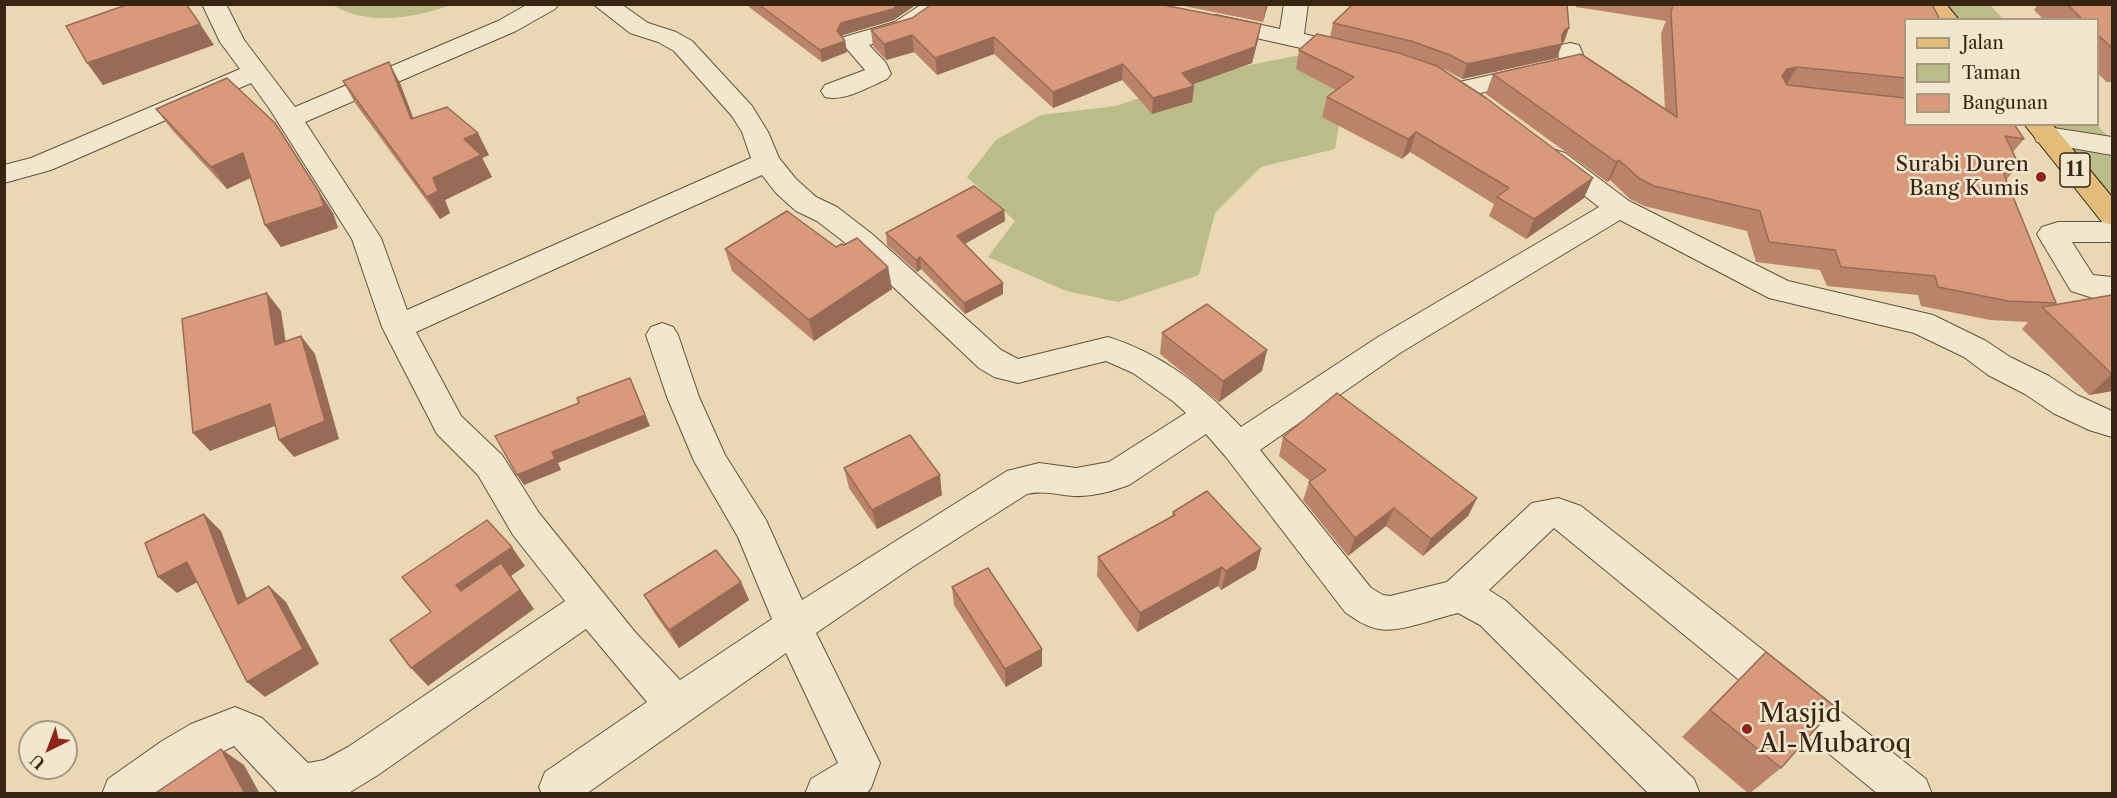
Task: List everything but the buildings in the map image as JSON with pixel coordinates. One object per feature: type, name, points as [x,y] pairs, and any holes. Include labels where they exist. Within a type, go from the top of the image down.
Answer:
[{"type":"main road","points":[[1934,4],[1945,18]]},
{"type":"main road","name":"11","points":[[2042,130],[2112,215]]},
{"type":"street","points":[[214,4],[232,42],[280,104],[366,238],[398,327],[449,425],[490,465],[526,524],[676,705]]},
{"type":"street","points":[[289,119],[507,26],[547,4]]},
{"type":"street","points":[[605,4],[639,28],[667,37],[683,46],[742,112],[755,132],[767,162],[786,186],[806,204],[827,214],[862,241],[990,359],[1005,368],[1018,370],[1108,349],[1144,364],[1186,393],[1238,447],[1358,600],[1377,612],[1390,613],[1458,596],[1545,513],[1558,513],[1568,517],[1911,794]]},
{"type":"street","points":[[834,91],[878,74],[877,68],[853,42],[904,27],[939,4]]},
{"type":"street","points":[[1292,38],[1296,4]]},
{"type":"street","points":[[1191,18],[1292,38],[1369,57]]},
{"type":"street","points":[[1489,110],[1450,84],[1566,66],[1573,62],[1570,50]]},
{"type":"street","points":[[4,174],[41,164],[255,72]]},
{"type":"street","points":[[2042,130],[2112,146]]},
{"type":"street","points":[[1536,145],[1619,208],[1780,290],[1922,323],[1975,349],[1999,366],[2037,384],[2065,404],[2112,424]]},
{"type":"street","points":[[398,327],[767,162]]},
{"type":"street","points":[[1238,447],[1389,345],[1619,208]]},
{"type":"street","points":[[2112,232],[2052,234],[2082,283],[2093,287],[2112,288]]},
{"type":"street","points":[[662,335],[683,397],[711,461],[753,531],[793,626],[859,763],[860,769],[856,775],[826,794]]},
{"type":"street","points":[[562,794],[560,787],[676,705],[793,626],[1019,481],[1039,477],[1076,482],[1118,475],[1209,415]]},
{"type":"street","points":[[1458,596],[1478,603],[1493,613],[1679,794]]},
{"type":"street","points":[[123,794],[218,730],[235,726],[248,732],[300,785],[330,780],[363,761],[590,604]]},
{"type":"green space","points":[[333,5],[450,5],[407,16],[376,18],[346,12]]},
{"type":"green space","points":[[1933,5],[1990,5],[2002,18],[1945,18]]},
{"type":"green space","points":[[1310,53],[1343,99],[1335,149],[1261,167],[1215,213],[1199,275],[1118,302],[1066,291],[988,257],[1015,221],[967,177],[996,140],[1041,115],[1116,106],[1180,84],[1245,66]]},
{"type":"green space","points":[[2036,126],[2098,126],[2112,141],[2112,216]]},
{"type":"place","name":"Surabi Duren Bang Kumis","points":[[2041,177]]},
{"type":"place","name":"Masjid Al-Mubaroq","points":[[1747,729]]}]
